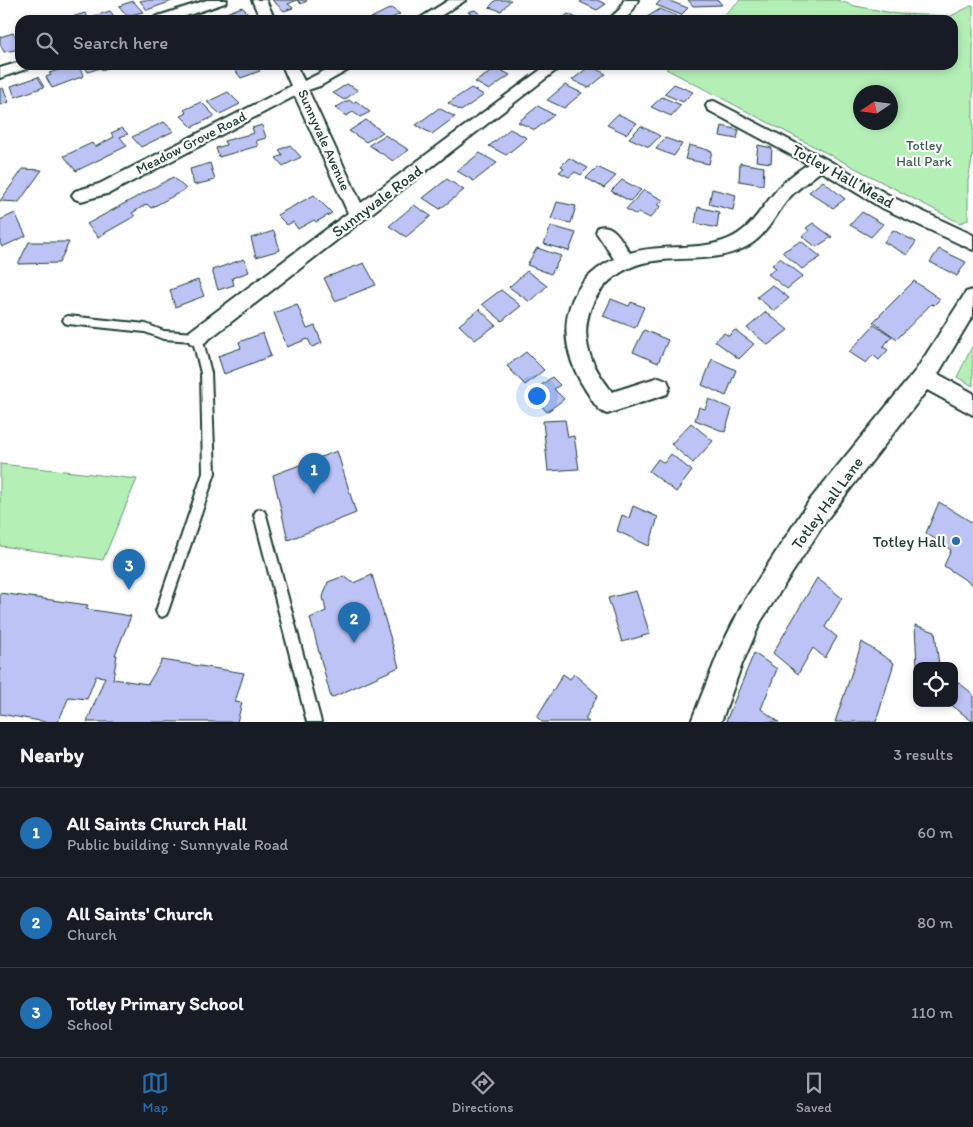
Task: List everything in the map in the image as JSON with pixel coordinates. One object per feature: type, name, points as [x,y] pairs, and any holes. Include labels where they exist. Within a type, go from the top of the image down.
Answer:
[{"type":"street","points":[[175,15],[220,0]]},
{"type":"street","points":[[258,0],[266,15]]},
{"type":"street","points":[[433,15],[459,0]]},
{"type":"street","points":[[621,15],[626,11],[631,0]]},
{"type":"street","points":[[0,73],[15,68]]},
{"type":"street","name":"Sunnyvale Avenue","points":[[292,70],[358,216]]},
{"type":"street","name":"Meadow Grove Road","points":[[81,195],[104,189],[300,87],[315,83],[338,70]]},
{"type":"street","name":"Sunnyvale Road","points":[[197,337],[549,70]]},
{"type":"street","name":"Totley Hall Mead","points":[[714,106],[820,163],[886,202],[973,243]]},
{"type":"street","points":[[659,387],[607,404],[580,356],[575,329],[581,299],[604,273],[626,262],[660,254],[702,253],[718,250],[748,238],[763,224],[781,196],[790,186],[820,163]]},
{"type":"street","points":[[605,232],[626,262]]},
{"type":"street","name":"Totley Hall Lane","points":[[706,722],[730,659],[752,612],[818,510],[924,377],[973,298]]},
{"type":"street","points":[[924,377],[973,405]]},
{"type":"lane","points":[[68,320],[146,328],[163,335],[197,337],[206,373],[209,473],[162,611]]},
{"type":"lane","points":[[260,515],[314,722]]},
{"type":"green space","name":"Totley Hall Park","points":[[740,0],[837,0],[855,6],[898,14],[924,15],[724,15]]},
{"type":"green space","name":"Totley Hall Park","points":[[973,5],[973,155],[968,180],[968,220],[960,223],[668,70],[958,70],[958,15],[953,15]]},
{"type":"green space","points":[[973,345],[973,386],[957,377]]},
{"type":"green space","points":[[0,464],[137,479],[103,560],[0,546]]},
{"type":"building","points":[[175,0],[147,10],[140,1]]},
{"type":"building","points":[[272,0],[297,0],[288,4],[293,8],[284,11]]},
{"type":"building","points":[[297,0],[306,0],[307,1],[301,4]]},
{"type":"building","points":[[496,0],[511,0],[501,11],[489,7]]},
{"type":"building","points":[[583,0],[597,0],[606,4],[597,10],[580,2]]},
{"type":"building","points":[[661,0],[667,0],[688,8],[681,15],[656,5]]},
{"type":"building","points":[[688,0],[718,0],[722,5],[693,6]]},
{"type":"building","points":[[133,1],[143,12],[126,15],[119,6]]},
{"type":"building","points":[[242,7],[250,15],[221,15]]},
{"type":"building","points":[[391,8],[400,14],[398,15],[377,15]]},
{"type":"building","points":[[660,9],[675,15],[650,15]]},
{"type":"building","points":[[475,10],[481,15],[468,15],[471,14],[468,12]]},
{"type":"building","points":[[110,11],[113,15],[97,15]]},
{"type":"building","points":[[13,33],[15,36],[15,50],[4,52],[0,44],[0,37]]},
{"type":"building","points":[[58,70],[80,70],[84,76],[52,88],[46,77],[51,75],[49,73]]},
{"type":"building","points":[[235,70],[260,71],[241,78]]},
{"type":"building","points":[[494,70],[501,70],[510,75],[489,90],[475,82]]},
{"type":"building","points":[[585,70],[598,70],[606,74],[589,88],[572,80]]},
{"type":"building","points":[[38,77],[44,87],[15,97],[11,86]]},
{"type":"building","points":[[347,84],[358,90],[344,100],[333,93]]},
{"type":"building","points":[[674,84],[693,92],[683,102],[664,94]]},
{"type":"building","points":[[565,85],[582,93],[564,108],[547,100]]},
{"type":"building","points":[[3,88],[9,102],[0,105],[0,89]]},
{"type":"building","points":[[471,88],[484,95],[461,111],[448,103]]},
{"type":"building","points":[[228,92],[240,104],[220,114],[207,102]]},
{"type":"building","points":[[662,97],[681,105],[671,116],[651,107]]},
{"type":"building","points":[[349,100],[353,103],[356,101],[370,112],[360,117],[353,112],[346,116],[335,108]]},
{"type":"building","points":[[201,102],[215,116],[192,127],[181,116],[187,113],[184,110]]},
{"type":"building","points":[[538,106],[554,115],[535,130],[518,122]]},
{"type":"building","points":[[439,108],[455,117],[432,134],[416,125]]},
{"type":"building","points":[[618,114],[637,123],[626,134],[607,125]]},
{"type":"building","points":[[366,120],[383,132],[366,142],[349,131]]},
{"type":"building","points":[[164,122],[174,131],[141,147],[132,137]]},
{"type":"building","points":[[262,125],[266,138],[256,141],[258,146],[219,157],[216,148],[226,145],[224,141],[254,133],[252,128]]},
{"type":"building","points":[[641,126],[660,136],[649,147],[629,138]]},
{"type":"building","points":[[722,126],[739,130],[737,139],[720,136]]},
{"type":"building","points":[[122,128],[128,134],[120,137],[127,146],[76,171],[64,156],[92,143],[95,147],[114,137],[111,133]]},
{"type":"building","points":[[510,129],[527,138],[506,155],[489,146]]},
{"type":"building","points":[[385,135],[409,150],[393,161],[369,145]]},
{"type":"building","points":[[665,138],[682,144],[674,156],[656,149]]},
{"type":"building","points":[[290,145],[301,157],[283,166],[276,158],[283,155],[279,150]]},
{"type":"building","points":[[689,145],[712,151],[709,164],[685,159]]},
{"type":"building","points":[[758,145],[772,148],[771,163],[756,161]]},
{"type":"building","points":[[480,153],[497,163],[474,181],[457,171]]},
{"type":"building","points":[[569,158],[588,168],[581,175],[575,172],[569,177],[559,172],[564,168],[561,166]]},
{"type":"building","points":[[210,163],[215,180],[194,185],[190,169]]},
{"type":"building","points":[[740,163],[764,167],[763,185],[739,181]]},
{"type":"building","points":[[597,167],[616,176],[604,188],[586,178]]},
{"type":"building","points":[[23,169],[42,170],[19,202],[0,201]]},
{"type":"building","points":[[173,177],[186,189],[151,208],[147,204],[132,213],[135,216],[98,237],[87,224]]},
{"type":"building","points":[[447,179],[464,190],[440,209],[423,198]]},
{"type":"building","points":[[622,180],[641,190],[630,201],[611,191]]},
{"type":"building","points":[[823,181],[845,199],[833,208],[809,192]]},
{"type":"building","points":[[712,189],[736,195],[733,210],[709,204]]},
{"type":"building","points":[[644,190],[663,200],[658,205],[661,206],[650,218],[638,212],[636,215],[626,209]]},
{"type":"building","points":[[314,195],[332,213],[298,229],[293,222],[287,225],[277,215]]},
{"type":"building","points":[[557,202],[576,206],[571,223],[551,219]]},
{"type":"building","points":[[414,205],[431,216],[406,237],[389,226]]},
{"type":"building","points":[[698,207],[719,212],[717,228],[695,223]]},
{"type":"building","points":[[862,212],[883,224],[871,237],[850,225]]},
{"type":"building","points":[[15,213],[26,236],[2,247],[0,243],[0,220]]},
{"type":"building","points":[[813,223],[832,237],[816,247],[802,236],[809,231],[806,228]]},
{"type":"building","points":[[551,226],[576,233],[569,251],[544,244]]},
{"type":"building","points":[[893,230],[916,242],[907,255],[884,242]]},
{"type":"building","points":[[274,231],[280,250],[256,257],[251,238]]},
{"type":"building","points":[[801,241],[821,257],[802,269],[782,252]]},
{"type":"building","points":[[29,242],[69,242],[59,263],[18,264]]},
{"type":"building","points":[[537,248],[561,256],[551,274],[527,265]]},
{"type":"building","points":[[939,249],[966,262],[957,276],[930,262]]},
{"type":"building","points":[[780,258],[803,276],[787,289],[768,274],[776,268],[772,265]]},
{"type":"building","points":[[244,259],[249,272],[232,278],[234,285],[218,290],[212,270]]},
{"type":"building","points":[[364,263],[376,285],[335,301],[324,278]]},
{"type":"building","points":[[527,271],[547,286],[530,302],[509,287]]},
{"type":"building","points":[[198,280],[204,296],[175,307],[170,290]]},
{"type":"building","points":[[914,281],[940,299],[934,305],[931,304],[897,339],[873,322]]},
{"type":"building","points":[[772,285],[789,298],[774,311],[757,297]]},
{"type":"building","points":[[501,290],[521,306],[502,321],[482,304]]},
{"type":"building","points":[[611,299],[629,306],[631,302],[644,307],[635,328],[603,316]]},
{"type":"building","points":[[297,304],[307,329],[315,326],[322,343],[312,347],[308,339],[287,347],[274,313]]},
{"type":"building","points":[[479,309],[496,325],[475,340],[459,325]]},
{"type":"building","points":[[766,312],[788,330],[768,345],[747,328]]},
{"type":"building","points":[[874,325],[892,336],[883,347],[888,350],[879,360],[873,355],[866,363],[849,352]]},
{"type":"building","points":[[644,330],[668,340],[658,363],[633,352]]},
{"type":"building","points":[[735,330],[754,344],[739,359],[715,341],[724,333],[729,336]]},
{"type":"building","points":[[263,333],[271,356],[224,374],[218,356],[241,348],[239,342]]},
{"type":"building","points":[[526,352],[544,370],[525,385],[507,366]]},
{"type":"building","points":[[712,359],[736,370],[726,396],[702,385]]},
{"type":"building","points":[[552,377],[560,385],[554,389],[564,399],[547,412],[530,394]]},
{"type":"building","points":[[709,399],[732,409],[725,432],[695,420],[699,407],[705,409]]},
{"type":"building","points":[[565,420],[568,437],[574,436],[579,469],[548,471],[543,421]]},
{"type":"building","points":[[691,423],[713,441],[693,463],[671,444]]},
{"type":"building","points":[[337,451],[356,513],[288,540],[273,475]]},
{"type":"building","points":[[671,454],[692,471],[676,492],[649,471],[658,459],[664,463]]},
{"type":"building","name":"Totley Hall","points":[[939,502],[973,523],[973,585],[944,566],[951,550],[926,533]]},
{"type":"building","points":[[633,506],[658,517],[649,546],[617,531],[622,515],[629,518]]},
{"type":"building","points":[[372,575],[399,667],[331,698],[310,618],[326,611],[323,597],[328,582],[344,576],[353,583]]},
{"type":"building","points":[[817,578],[842,598],[825,627],[837,637],[825,658],[813,648],[798,674],[773,653]]},
{"type":"building","points":[[636,591],[650,634],[622,642],[608,598]]},
{"type":"building","points":[[0,593],[88,605],[86,609],[131,616],[115,655],[117,655],[113,679],[148,684],[162,660],[244,673],[235,702],[242,703],[237,722],[87,722],[105,677],[96,676],[87,699],[69,697],[58,722],[46,722],[0,714]]},
{"type":"building","points":[[915,625],[935,632],[939,662],[917,662]]},
{"type":"building","points":[[862,642],[894,663],[876,722],[835,722]]},
{"type":"building","points":[[754,653],[777,669],[761,709],[779,722],[728,722],[726,721]]},
{"type":"building","points":[[563,674],[570,679],[574,674],[598,695],[585,719],[589,722],[542,722],[537,717]]},
{"type":"building","points":[[958,682],[973,694],[973,722],[954,707],[958,707]]},
{"type":"place","name":"All Saints Church Hall","points":[[314,494]]},
{"type":"place","name":"Totley Hall","points":[[956,541]]},
{"type":"place","name":"Totley Primary School","points":[[129,590]]},
{"type":"place","name":"All Saints' Church","points":[[354,643]]}]
